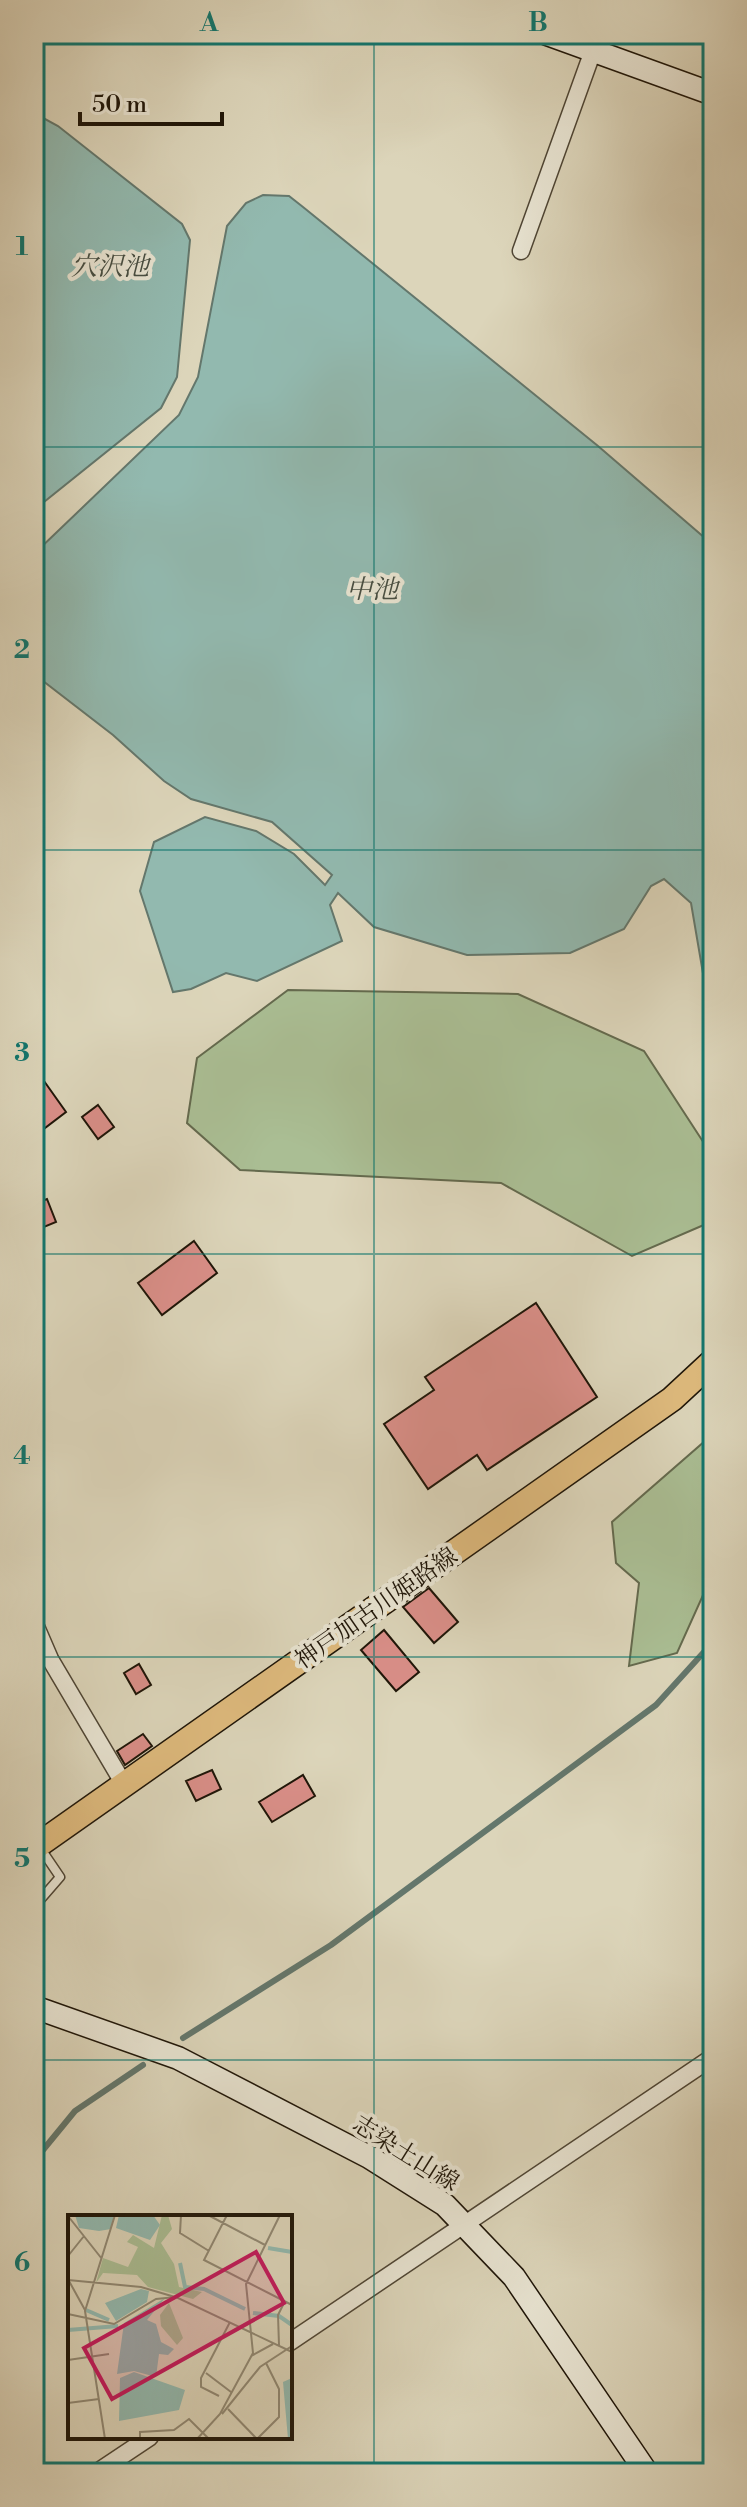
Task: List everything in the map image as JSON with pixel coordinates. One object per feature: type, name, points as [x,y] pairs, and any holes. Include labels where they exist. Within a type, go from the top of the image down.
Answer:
[{"type":"main road","points":[[547,34],[596,42],[713,94]]},
{"type":"main road","name":"神戸加古川姫路線","points":[[36,1846],[672,1399],[713,1361]]},
{"type":"main road","name":"志染土山線","points":[[34,2007],[178,2058],[369,2157],[445,2205],[514,2277],[647,2473]]},
{"type":"street","points":[[521,251],[596,42]]},
{"type":"street","points":[[34,1622],[50,1659],[125,1786]]},
{"type":"street","points":[[292,2341],[713,2057]]},
{"type":"street","points":[[96,2473],[147,2439]]},
{"type":"lane","points":[[34,1907],[60,1877],[36,1846]]},
{"type":"green space","points":[[288,990],[518,994],[644,1051],[713,1157],[713,1221],[632,1256],[501,1183],[240,1170],[187,1123],[197,1058]]},
{"type":"green space","points":[[713,1434],[713,1573],[677,1653],[629,1666],[639,1583],[616,1563],[612,1522]]},
{"type":"water","name":"穴沢池","points":[[34,113],[58,126],[182,224],[190,240],[177,377],[161,408],[34,510]]},
{"type":"water","name":"中池","points":[[263,195],[289,196],[598,446],[713,545],[713,1032],[691,903],[664,879],[651,886],[624,929],[570,953],[467,955],[374,927],[338,893],[330,905],[342,941],[257,981],[226,973],[191,989],[173,992],[140,891],[154,842],[205,817],[256,831],[294,854],[325,885],[332,875],[272,822],[191,799],[164,781],[113,735],[34,674],[34,554],[179,415],[198,377],[227,226],[246,203]]},
{"type":"building","points":[[44,1081],[66,1112],[41,1131],[34,1122],[34,1089]]},
{"type":"building","points":[[98,1105],[114,1127],[98,1139],[82,1117]]},
{"type":"building","points":[[47,1199],[56,1222],[39,1229],[34,1204]]},
{"type":"building","points":[[194,1241],[217,1273],[162,1315],[138,1283]]},
{"type":"building","points":[[536,1303],[597,1397],[487,1470],[477,1455],[428,1489],[384,1424],[434,1390],[425,1377]]},
{"type":"building","points":[[429,1588],[458,1622],[434,1643],[403,1607]]},
{"type":"building","points":[[384,1630],[419,1672],[396,1691],[361,1650]]},
{"type":"building","points":[[139,1664],[151,1685],[136,1694],[124,1673]]},
{"type":"building","points":[[143,1734],[152,1746],[125,1765],[117,1751]]},
{"type":"building","points":[[212,1770],[221,1789],[196,1801],[186,1781]]},
{"type":"building","points":[[303,1775],[315,1796],[272,1822],[259,1802]]},
{"type":"waterway","points":[[183,2038],[331,1945],[656,1705],[713,1642]]},
{"type":"waterway","points":[[34,2161],[75,2111],[143,2065]]}]
